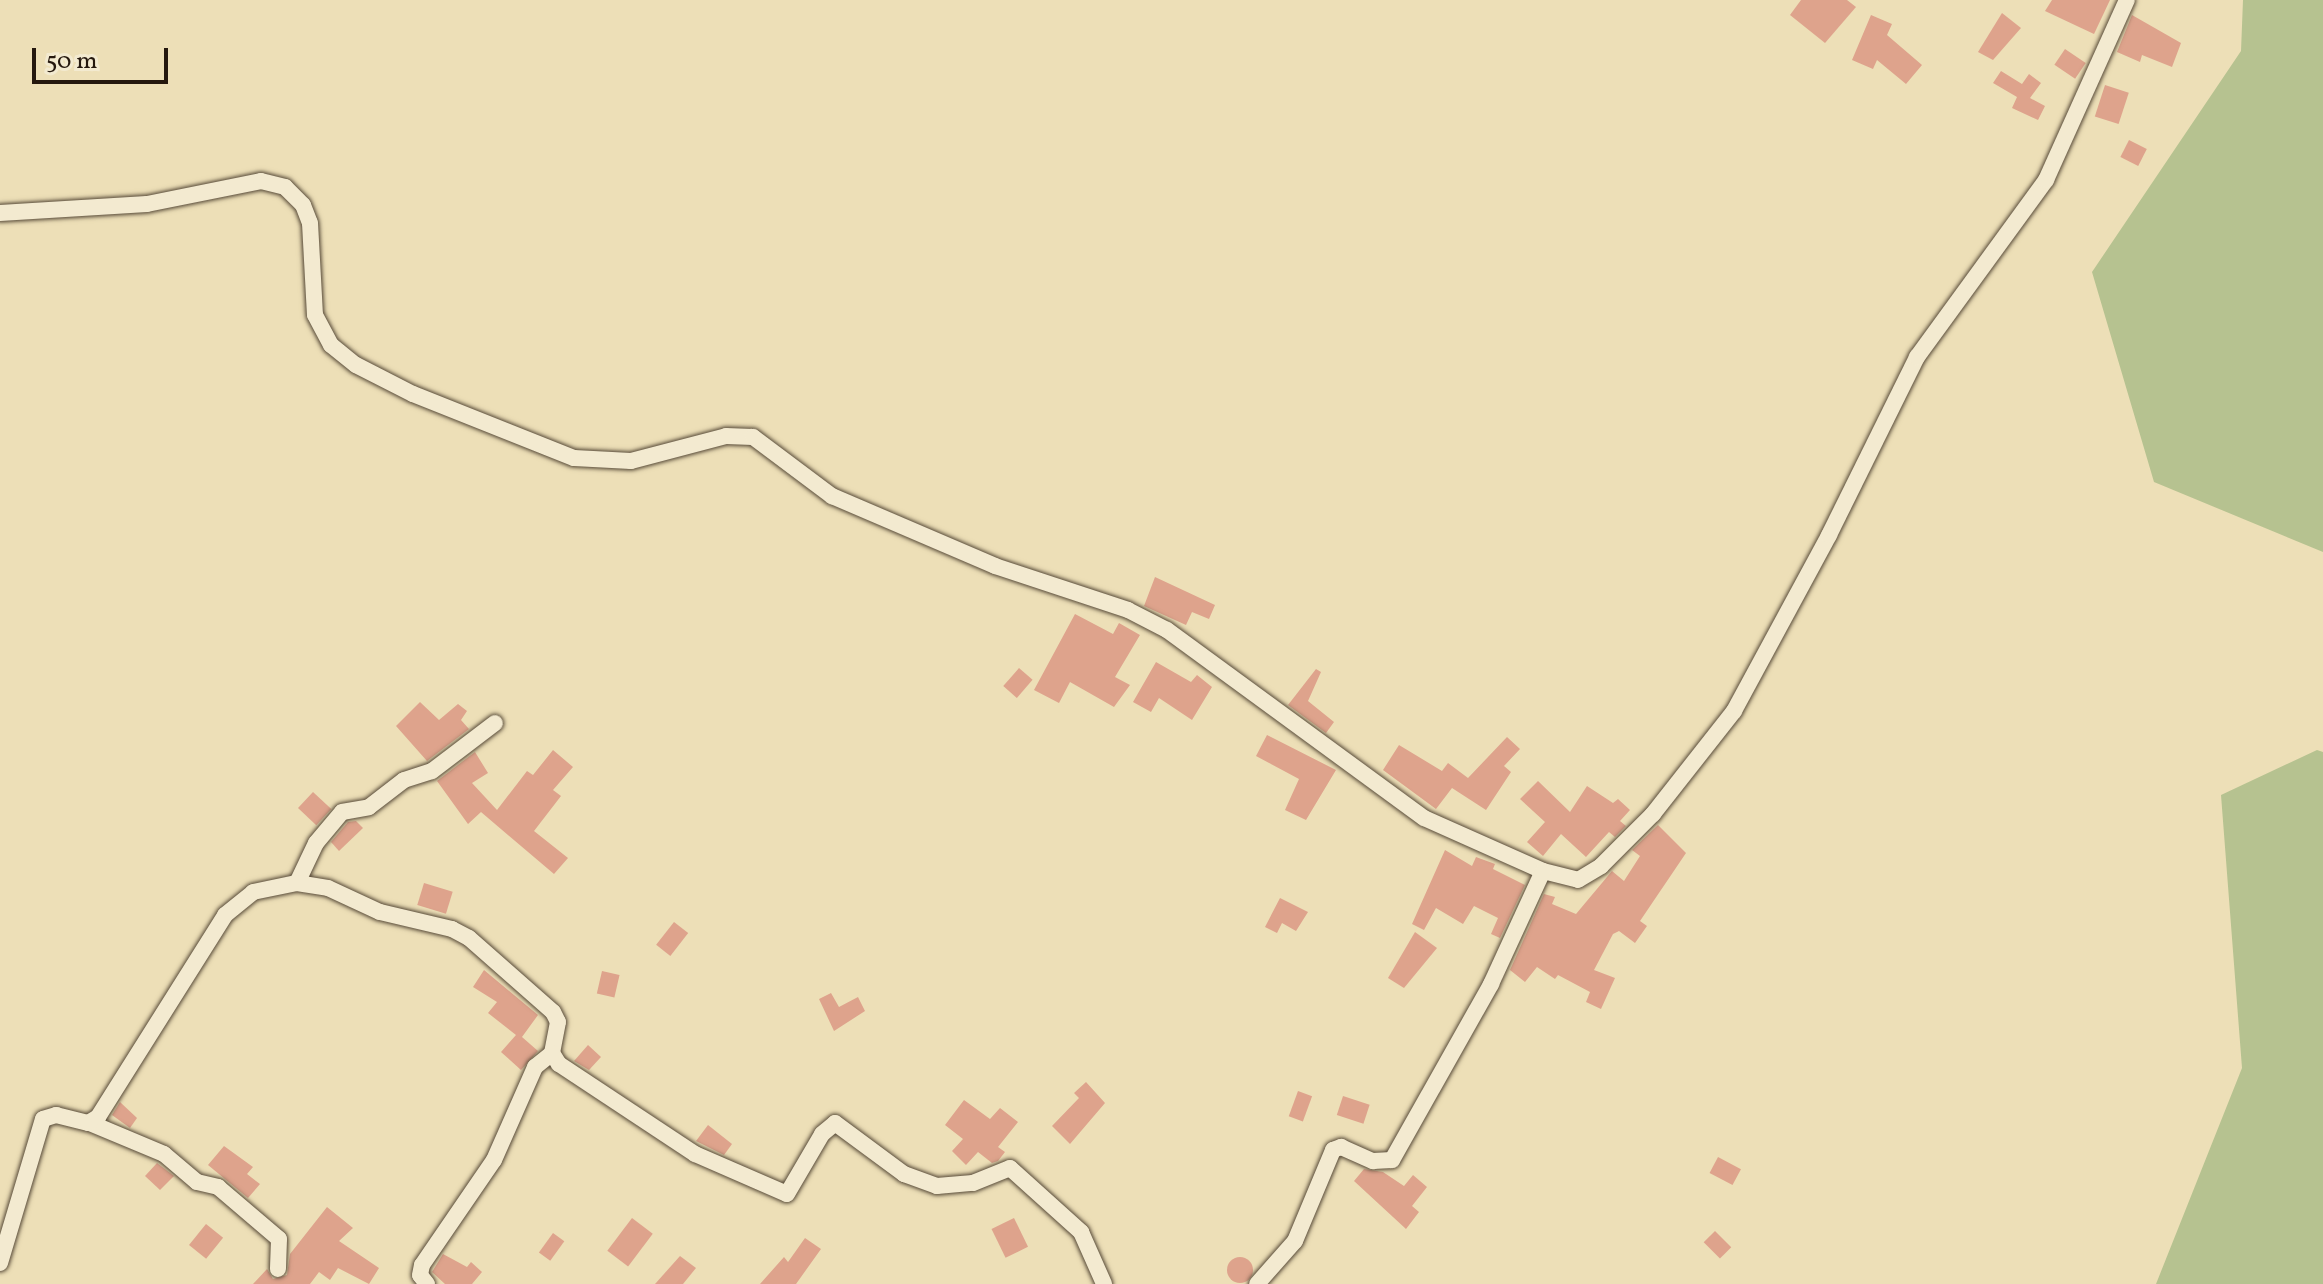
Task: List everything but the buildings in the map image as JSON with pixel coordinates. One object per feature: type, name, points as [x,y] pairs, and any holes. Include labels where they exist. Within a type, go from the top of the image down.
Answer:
[{"type":"street","points":[[0,213],[147,204],[261,181],[285,187],[303,205],[310,223],[315,315],[331,345],[356,365],[413,394],[574,458],[631,461],[726,436],[753,437],[832,496],[995,566],[1128,610],[1167,630],[1424,818],[1543,871],[1578,880],[1601,866],[1689,773],[1734,711],[1829,535],[1917,357],[2046,180],[2127,0]]},
{"type":"street","points":[[297,883],[316,843],[342,812],[369,807],[404,780],[432,771],[495,723]]},
{"type":"street","points":[[1257,1284],[1295,1241],[1333,1150],[1341,1147],[1373,1161],[1392,1160],[1491,984],[1543,871]]},
{"type":"street","points":[[90,1123],[101,1113],[225,915],[253,892],[297,883],[328,888],[380,912],[452,929],[469,938],[553,1012],[558,1022],[552,1053],[535,1067],[494,1160],[422,1265],[420,1275],[427,1284]]},
{"type":"street","points":[[552,1053],[592,1090],[695,1154],[783,1195],[796,1185],[832,1123],[904,1174],[937,1186],[973,1183],[1015,1170],[1081,1232],[1104,1284]]},
{"type":"street","points":[[0,1263],[42,1121],[51,1115],[90,1123],[164,1154],[197,1182],[218,1187],[279,1239],[278,1269]]},
{"type":"green space","points":[[2243,0],[2323,0],[2323,552],[2154,482],[2092,272],[2241,51]]},
{"type":"green space","points":[[2317,750],[2323,752],[2323,1284],[2156,1284],[2242,1068],[2221,795]]}]
